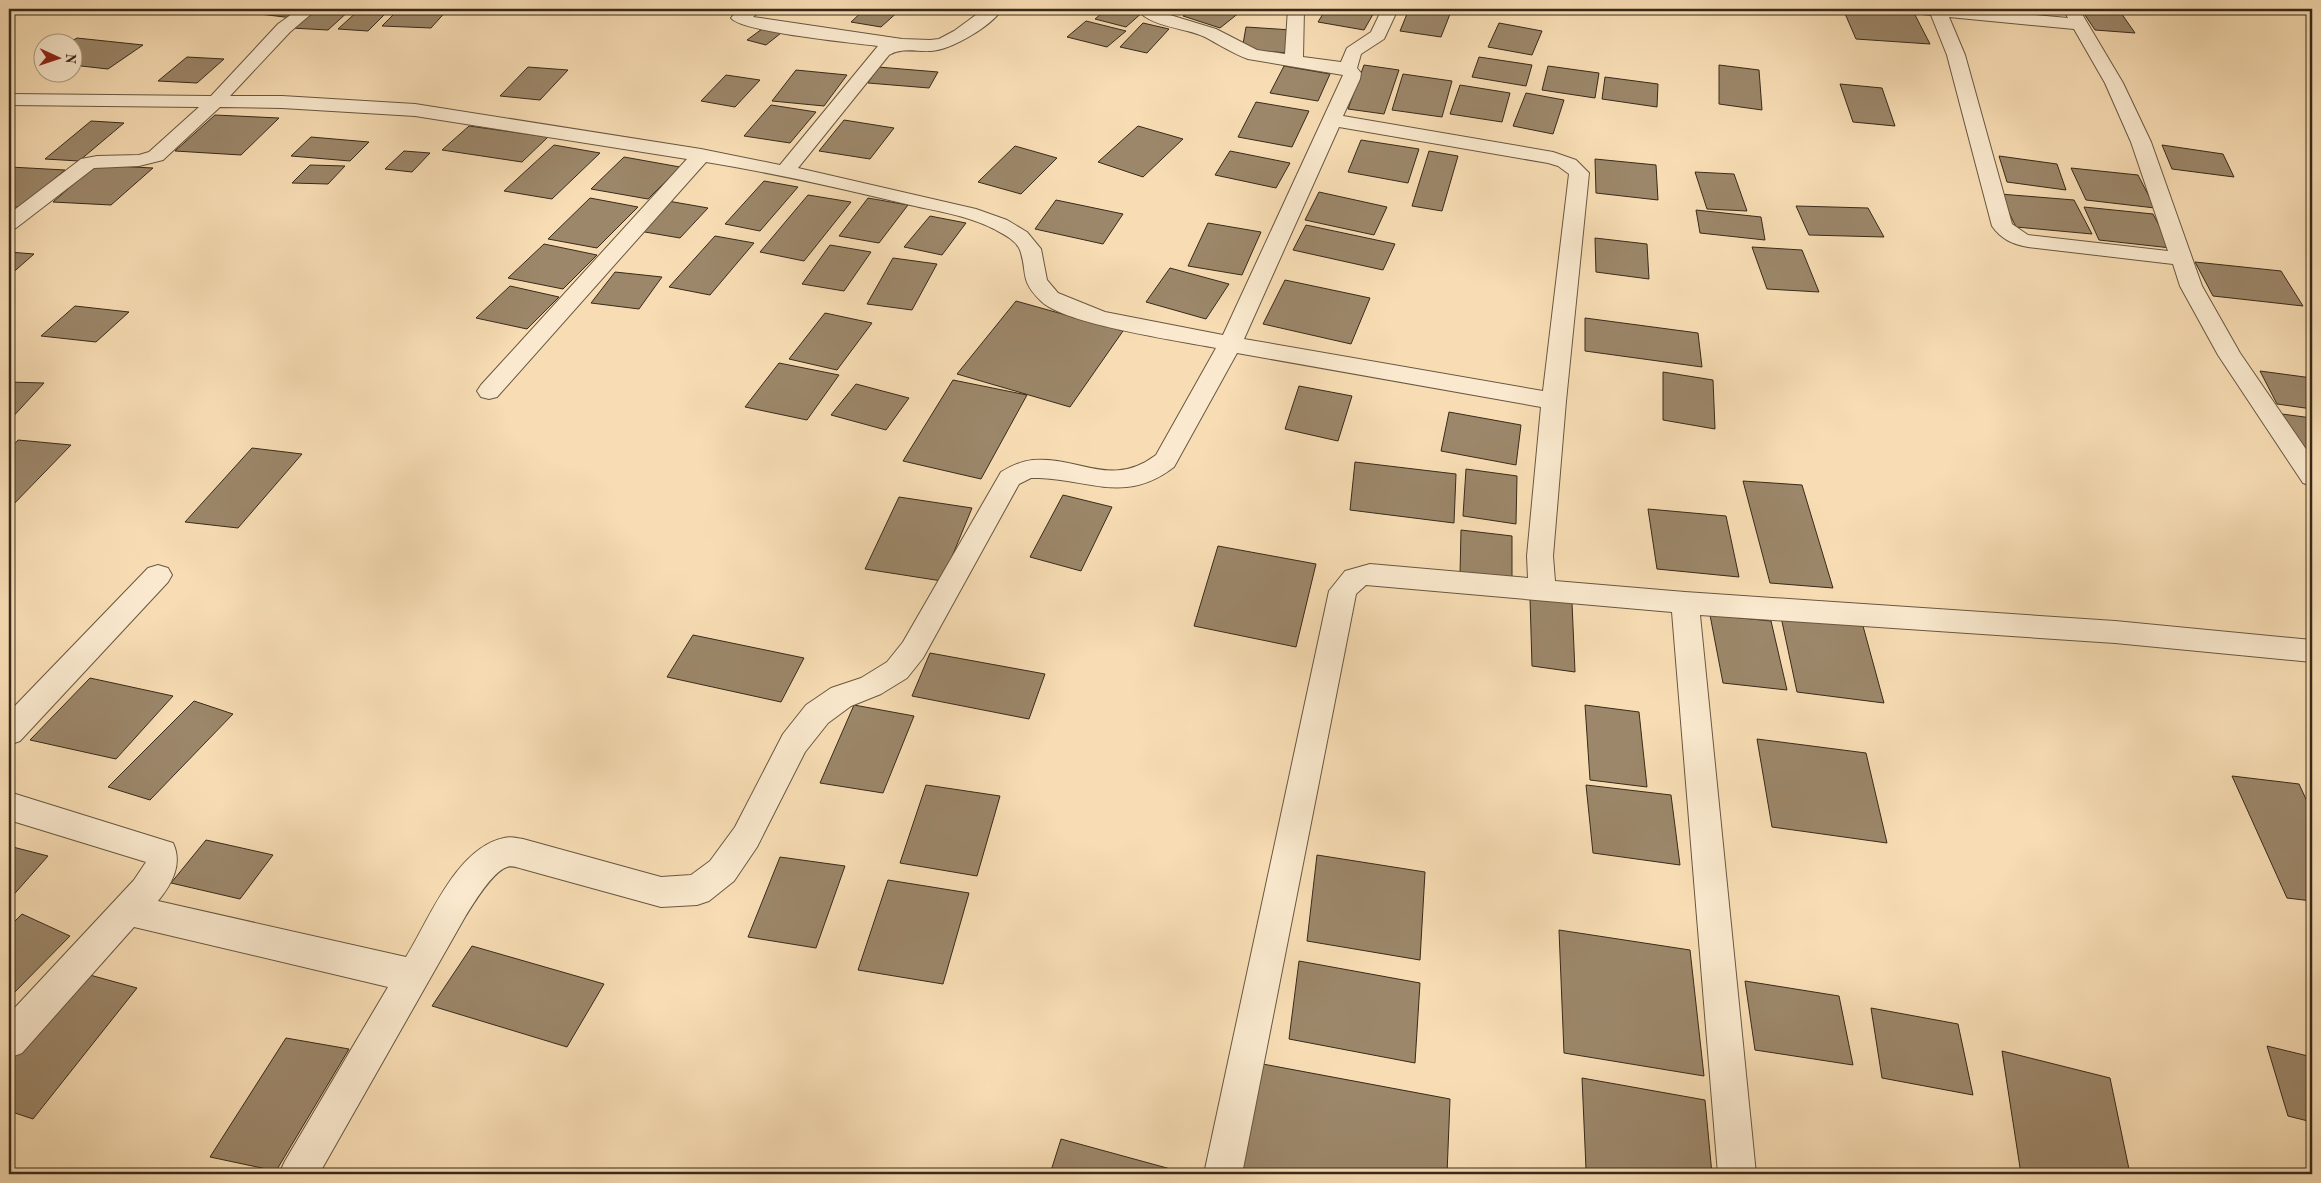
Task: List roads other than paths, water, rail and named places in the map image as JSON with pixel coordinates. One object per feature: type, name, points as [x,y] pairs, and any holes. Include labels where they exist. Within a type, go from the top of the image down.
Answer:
[{"type":"street","points":[[9,224],[88,163],[134,162],[156,156],[216,101],[284,28],[309,9]]},
{"type":"street","points":[[754,9],[740,18],[756,24],[923,46],[938,45],[950,41],[994,9]]},
{"type":"street","points":[[298,1174],[474,873],[490,859],[504,852],[523,854],[661,892],[697,890],[722,871],[746,837],[794,743],[817,714],[841,697],[871,686],[897,670],[913,650],[1010,478],[1025,470],[1042,468],[1113,480],[1133,480],[1153,472],[1165,461],[1230,344],[1333,120],[1352,73],[1348,70],[1254,55],[1240,50],[1210,33],[1164,19],[1145,9]]},
{"type":"street","points":[[1294,61],[1296,9]]},
{"type":"street","points":[[1348,70],[1353,52],[1378,35],[1390,9]]},
{"type":"street","points":[[1918,9],[2076,17],[2114,83],[2141,142],[2191,286],[2230,355],[2312,477]]},
{"type":"street","points":[[1938,11],[1956,55],[2002,226],[2009,234],[2017,239],[2028,241],[2182,258]]},
{"type":"street","points":[[785,172],[883,51],[899,44]]},
{"type":"street","points":[[9,99],[282,102],[415,110],[514,124],[701,155],[860,188],[976,215],[992,221],[1020,236],[1030,249],[1036,281],[1050,298],[1070,308],[1101,318],[1230,344],[1554,401]]},
{"type":"street","points":[[1333,120],[1564,160],[1579,173],[1554,401],[1540,556],[1542,590]]},
{"type":"street","points":[[489,391],[701,155]]},
{"type":"street","points":[[1223,1174],[1343,591],[1350,581],[1359,575],[1370,574],[1685,603],[2115,632],[2312,651]]},
{"type":"street","points":[[9,732],[158,575]]},
{"type":"street","points":[[1685,603],[1737,1174]]},
{"type":"street","points":[[9,806],[162,854],[164,863],[156,878],[128,910],[9,1040]]},
{"type":"street","points":[[128,910],[384,970],[414,975]]}]
